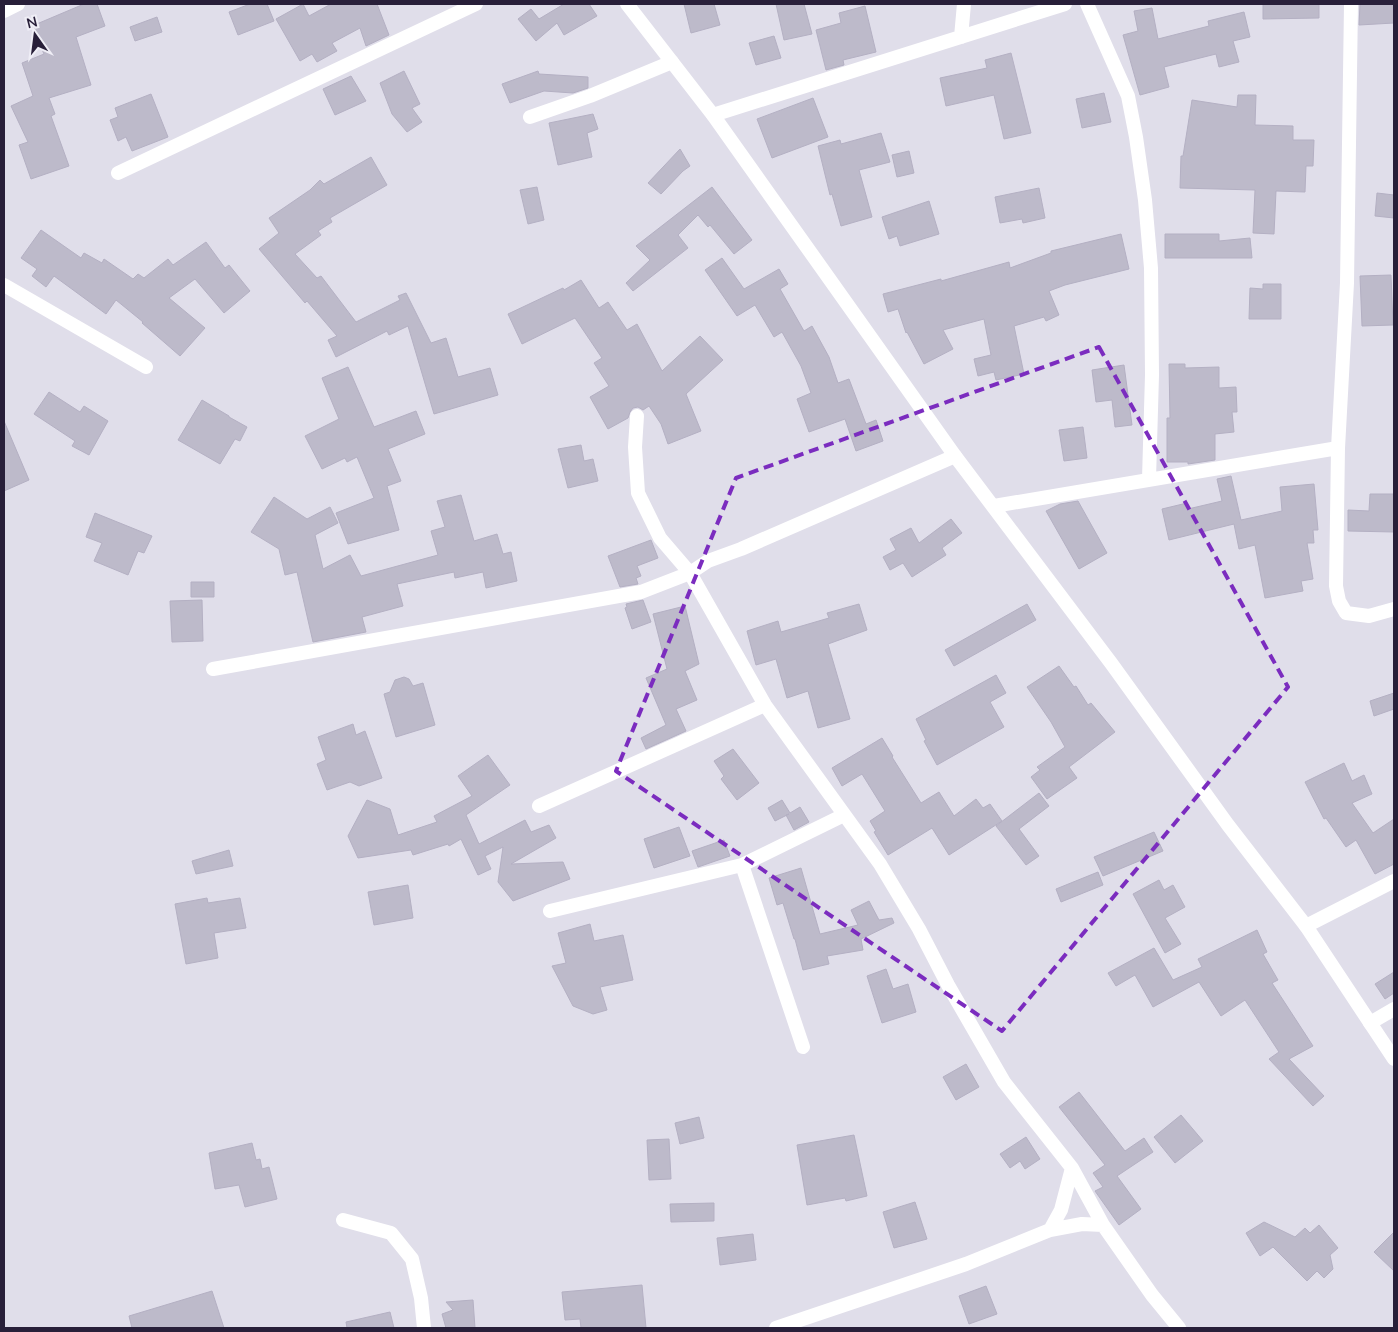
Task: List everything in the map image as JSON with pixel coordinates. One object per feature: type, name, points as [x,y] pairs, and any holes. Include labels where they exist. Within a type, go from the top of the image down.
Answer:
[{"type":"street","points":[[4,11],[18,4]]},
{"type":"street","points":[[118,173],[476,4]]},
{"type":"street","points":[[627,4],[713,115],[955,456],[994,506],[1228,825],[1306,926],[1394,1059]]},
{"type":"street","points":[[961,37],[964,4]]},
{"type":"street","points":[[713,115],[1065,4]]},
{"type":"street","points":[[1087,4],[1128,96],[1145,200],[1152,268],[1152,375],[1149,480]]},
{"type":"street","points":[[1351,4],[1347,283],[1338,448],[1336,586],[1339,601],[1346,613],[1369,616],[1394,609]]},
{"type":"street","points":[[530,117],[590,96],[672,62]]},
{"type":"street","points":[[4,285],[146,367]]},
{"type":"street","points":[[636,416],[635,447],[638,493],[660,538],[690,573],[765,705],[885,872],[1004,1082],[1072,1168],[1103,1225],[1152,1295],[1180,1328]]},
{"type":"street","points":[[994,506],[1338,448]]},
{"type":"street","points":[[213,669],[641,592],[690,573],[708,561],[741,549],[955,456]]},
{"type":"street","points":[[539,806],[765,705]]},
{"type":"street","points":[[550,911],[742,865],[844,815]]},
{"type":"street","points":[[742,865],[803,1047]]},
{"type":"street","points":[[1306,926],[1394,881]]},
{"type":"street","points":[[1370,1023],[1394,1009]]},
{"type":"street","points":[[1050,1230],[1061,1210],[1072,1168]]},
{"type":"street","points":[[343,1220],[391,1233],[412,1258],[421,1298],[424,1328]]},
{"type":"street","points":[[776,1328],[966,1264],[1050,1230],[1082,1224],[1103,1225]]},
{"type":"highlighted area","points":[[1099,347],[1288,687],[1002,1031],[616,771],[736,478]]},
{"type":"building","points":[[84,4],[97,4],[105,26],[76,37],[91,85],[49,98],[55,114],[51,116],[69,166],[31,179],[19,145],[28,142],[11,106],[33,96],[22,63],[44,54],[32,26]]},
{"type":"building","points":[[250,4],[267,4],[274,21],[238,35],[229,12]]},
{"type":"building","points":[[303,4],[309,16],[331,4],[377,4],[389,35],[366,46],[360,28],[332,43],[337,51],[317,62],[312,54],[300,61],[276,19]]},
{"type":"building","points":[[564,4],[589,4],[597,16],[564,35],[557,23],[536,41],[518,19],[531,9],[539,19]]},
{"type":"building","points":[[684,4],[714,4],[720,25],[691,33]]},
{"type":"building","points":[[776,4],[804,4],[812,34],[784,40]]},
{"type":"building","points":[[1263,4],[1319,4],[1319,18],[1263,19]]},
{"type":"building","points":[[1360,4],[1394,4],[1394,23],[1359,25]]},
{"type":"building","points":[[865,6],[876,52],[843,60],[844,65],[826,70],[816,30],[841,23],[839,13]]},
{"type":"building","points":[[1152,8],[1158,39],[1209,26],[1208,21],[1244,12],[1250,37],[1233,41],[1239,62],[1219,67],[1216,54],[1164,67],[1169,87],[1140,95],[1123,35],[1138,31],[1134,11]]},
{"type":"building","points":[[157,17],[162,32],[135,41],[130,27]]},
{"type":"building","points":[[774,36],[781,58],[756,65],[749,43]]},
{"type":"building","points":[[1011,53],[1031,133],[1004,139],[994,95],[946,106],[940,78],[987,68],[985,60]]},
{"type":"building","points":[[404,71],[420,104],[412,108],[422,122],[407,132],[392,114],[380,83]]},
{"type":"building","points":[[538,71],[539,74],[588,77],[588,88],[573,93],[544,91],[510,103],[502,84]]},
{"type":"building","points":[[351,76],[366,101],[335,115],[323,89]]},
{"type":"building","points":[[1104,93],[1111,122],[1082,128],[1076,99]]},
{"type":"building","points":[[151,94],[168,137],[132,151],[126,137],[118,141],[110,120],[118,117],[115,108]]},
{"type":"building","points":[[1238,95],[1256,95],[1255,125],[1293,126],[1293,140],[1314,140],[1313,166],[1306,166],[1305,192],[1276,191],[1274,234],[1253,233],[1255,190],[1180,188],[1181,156],[1183,156],[1192,100],[1237,107]]},
{"type":"building","points":[[813,98],[828,137],[772,158],[757,119]]},
{"type":"building","points":[[593,114],[598,129],[587,133],[592,157],[558,165],[549,123]]},
{"type":"building","points":[[881,133],[890,162],[859,170],[872,217],[841,226],[832,194],[830,195],[818,146],[840,140],[841,144]]},
{"type":"building","points":[[680,149],[690,166],[661,194],[648,183]]},
{"type":"building","points":[[909,151],[914,173],[897,177],[892,155]]},
{"type":"building","points":[[371,157],[387,185],[330,218],[332,222],[318,231],[321,235],[295,254],[317,278],[321,276],[356,322],[400,300],[398,296],[406,293],[431,343],[446,338],[458,377],[490,368],[498,395],[434,414],[408,326],[389,335],[387,331],[336,357],[328,340],[337,336],[307,301],[305,303],[259,249],[279,233],[269,218],[310,190],[320,180],[324,184]]},
{"type":"building","points":[[537,187],[544,220],[528,224],[520,190]]},
{"type":"building","points":[[712,187],[752,240],[734,254],[710,225],[708,227],[698,215],[678,235],[688,248],[633,291],[626,283],[650,260],[636,246]]},
{"type":"building","points":[[1039,188],[1045,218],[1023,223],[1022,219],[1000,223],[995,197]]},
{"type":"building","points":[[1377,193],[1394,195],[1394,218],[1375,216]]},
{"type":"building","points":[[929,201],[939,234],[900,246],[897,236],[889,239],[882,217]]},
{"type":"building","points":[[41,230],[81,258],[84,253],[102,263],[104,259],[133,279],[138,274],[144,278],[168,259],[173,265],[206,242],[225,268],[229,265],[250,291],[224,313],[195,279],[169,298],[205,328],[180,356],[116,300],[106,314],[54,276],[46,287],[32,276],[37,269],[21,258]]},
{"type":"building","points":[[1121,234],[1129,269],[1065,285],[1049,291],[1059,315],[1046,321],[1044,317],[1014,326],[1024,374],[996,380],[994,372],[978,376],[974,359],[991,355],[984,319],[943,330],[953,349],[924,364],[906,333],[898,309],[888,312],[883,294],[941,279],[941,281],[1009,262],[1010,268],[1051,253],[1051,251]]},
{"type":"building","points":[[1165,234],[1219,234],[1219,241],[1250,238],[1252,258],[1165,258]]},
{"type":"building","points":[[722,258],[744,289],[779,269],[788,284],[780,289],[804,331],[812,326],[829,357],[838,383],[849,379],[866,424],[876,420],[883,441],[856,451],[845,419],[809,432],[797,399],[811,393],[801,366],[782,332],[774,337],[755,305],[737,316],[705,270]]},
{"type":"building","points":[[1391,275],[1393,325],[1362,326],[1360,276]]},
{"type":"building","points":[[581,280],[599,308],[608,302],[627,330],[637,324],[662,371],[700,336],[723,360],[686,394],[701,431],[668,444],[661,424],[649,406],[643,410],[638,407],[633,408],[628,418],[608,429],[590,397],[609,386],[594,363],[602,358],[575,318],[522,344],[508,314],[563,288],[564,290]]},
{"type":"building","points":[[1263,284],[1281,284],[1281,319],[1249,319],[1250,288],[1263,289]]},
{"type":"building","points":[[1169,364],[1185,364],[1185,368],[1219,367],[1219,388],[1236,387],[1237,412],[1232,412],[1234,432],[1215,434],[1215,460],[1188,464],[1188,462],[1167,462],[1167,418],[1170,418]]},
{"type":"building","points":[[1124,365],[1132,425],[1115,427],[1112,400],[1096,402],[1092,370]]},
{"type":"building","points":[[348,367],[374,427],[416,411],[425,434],[388,449],[401,481],[387,486],[399,530],[348,544],[336,513],[374,498],[357,457],[347,462],[345,458],[322,469],[305,436],[339,419],[322,378]]},
{"type":"building","points":[[49,392],[80,412],[84,406],[108,421],[89,455],[72,446],[75,441],[34,414]]},
{"type":"building","points":[[202,400],[247,427],[240,441],[235,439],[220,464],[178,440]]},
{"type":"building","points":[[4,421],[29,480],[4,491]]},
{"type":"building","points":[[1083,427],[1087,458],[1064,461],[1059,430]]},
{"type":"building","points":[[581,445],[584,461],[593,459],[598,481],[568,488],[558,449]]},
{"type":"building","points":[[1231,476],[1241,520],[1282,511],[1280,487],[1314,484],[1318,530],[1313,530],[1314,543],[1307,543],[1313,579],[1301,581],[1303,591],[1265,598],[1255,545],[1239,549],[1234,524],[1169,540],[1162,509],[1187,503],[1188,509],[1222,501],[1217,479]]},
{"type":"building","points":[[1370,494],[1394,494],[1394,532],[1348,531],[1348,510],[1369,511]]},
{"type":"building","points":[[461,495],[474,541],[497,534],[503,554],[511,552],[517,581],[486,588],[483,572],[455,578],[454,572],[397,584],[403,606],[362,617],[366,632],[313,642],[297,572],[285,575],[279,549],[251,532],[274,497],[307,519],[330,507],[338,523],[315,535],[323,569],[350,555],[361,576],[438,555],[431,531],[445,527],[437,501]]},
{"type":"building","points":[[1078,501],[1107,553],[1079,569],[1046,511],[1060,504]]},
{"type":"building","points":[[95,513],[152,536],[144,553],[138,551],[128,575],[94,561],[102,543],[86,537]]},
{"type":"building","points":[[951,519],[962,533],[942,548],[946,555],[912,577],[903,563],[890,570],[883,557],[896,550],[890,539],[911,528],[919,543]]},
{"type":"building","points":[[651,540],[658,558],[637,566],[641,576],[636,578],[638,584],[620,587],[608,556]]},
{"type":"building","points":[[191,582],[214,582],[214,597],[191,597]]},
{"type":"building","points":[[202,600],[203,641],[172,642],[170,601]]},
{"type":"building","points":[[643,600],[651,622],[632,629],[625,608],[627,607],[626,604]]},
{"type":"building","points":[[859,604],[867,630],[828,644],[850,719],[818,728],[808,691],[787,698],[776,659],[756,665],[747,631],[778,621],[781,632],[829,618],[827,613]]},
{"type":"building","points":[[1027,604],[1036,620],[954,666],[945,650]]},
{"type":"building","points":[[685,606],[699,664],[685,671],[697,700],[676,709],[686,731],[646,749],[641,738],[666,725],[646,678],[667,669],[653,614]]},
{"type":"building","points":[[1059,666],[1074,687],[1076,686],[1088,705],[1091,703],[1115,732],[1069,767],[1077,778],[1047,799],[1031,777],[1040,770],[1037,767],[1065,747],[1051,722],[1027,687]]},
{"type":"building","points":[[996,675],[1006,693],[990,702],[1004,727],[937,765],[924,741],[926,740],[916,719]]},
{"type":"building","points":[[404,677],[409,679],[413,686],[423,683],[435,725],[396,737],[384,694],[390,692],[395,680]]},
{"type":"building","points":[[1394,693],[1394,709],[1374,716],[1370,701]]},
{"type":"building","points":[[353,724],[356,735],[365,731],[382,778],[359,786],[350,782],[327,790],[317,764],[326,760],[318,737]]},
{"type":"building","points":[[882,738],[921,803],[939,792],[954,816],[976,799],[983,808],[990,804],[1002,821],[949,855],[932,828],[888,855],[874,832],[876,831],[870,821],[885,811],[862,774],[842,786],[832,768]]},
{"type":"building","points":[[733,749],[759,783],[737,800],[721,779],[724,776],[714,761]]},
{"type":"building","points":[[488,755],[510,785],[466,815],[479,844],[525,820],[531,832],[549,825],[556,838],[511,864],[563,862],[570,879],[513,901],[498,882],[503,847],[485,856],[491,869],[478,875],[461,839],[449,846],[448,844],[413,855],[411,850],[358,858],[348,836],[367,800],[390,809],[398,835],[437,822],[434,816],[472,796],[458,776]]},
{"type":"building","points":[[1344,763],[1352,781],[1364,775],[1372,794],[1352,803],[1373,833],[1394,819],[1394,864],[1375,874],[1356,840],[1346,847],[1326,818],[1324,819],[1305,782]]},
{"type":"building","points":[[1039,793],[1049,806],[1019,829],[1039,856],[1026,865],[996,826]]},
{"type":"building","points":[[782,800],[790,813],[800,807],[809,822],[794,830],[786,815],[775,821],[768,808]]},
{"type":"building","points":[[679,827],[690,856],[654,868],[644,839]]},
{"type":"building","points":[[1154,832],[1163,851],[1103,876],[1094,857]]},
{"type":"building","points":[[724,840],[730,856],[698,867],[692,851]]},
{"type":"building","points":[[229,850],[233,866],[196,874],[192,861]]},
{"type":"building","points":[[801,868],[820,934],[858,925],[851,910],[869,901],[879,920],[892,918],[894,923],[861,939],[863,950],[827,956],[829,964],[803,970],[783,903],[777,905],[769,878]]},
{"type":"building","points":[[1098,872],[1103,885],[1061,902],[1056,889]]},
{"type":"building","points":[[1159,880],[1164,890],[1173,885],[1185,907],[1165,918],[1181,944],[1165,953],[1133,894]]},
{"type":"building","points":[[408,885],[413,918],[374,925],[368,892]]},
{"type":"building","points":[[207,898],[208,903],[240,898],[246,928],[214,933],[218,958],[186,964],[175,904]]},
{"type":"building","points":[[590,924],[594,941],[623,935],[633,980],[600,987],[607,1010],[593,1014],[573,1006],[552,966],[566,963],[558,933]]},
{"type":"building","points":[[1257,930],[1267,952],[1263,954],[1278,980],[1272,983],[1313,1046],[1289,1059],[1324,1096],[1313,1106],[1269,1059],[1279,1052],[1245,1000],[1221,1016],[1199,982],[1153,1007],[1135,975],[1116,986],[1108,973],[1154,948],[1173,980],[1202,967],[1198,959]]},
{"type":"building","points":[[886,969],[893,989],[908,984],[916,1012],[882,1023],[867,976]]},
{"type":"building","points":[[1394,972],[1394,993],[1385,999],[1375,984]]},
{"type":"building","points":[[966,1064],[979,1087],[956,1100],[943,1077]]},
{"type":"building","points":[[1079,1092],[1125,1151],[1144,1138],[1153,1152],[1117,1176],[1141,1209],[1119,1225],[1095,1191],[1103,1187],[1093,1173],[1105,1165],[1059,1107]]},
{"type":"building","points":[[1181,1115],[1203,1141],[1175,1163],[1154,1137]]},
{"type":"building","points":[[699,1117],[704,1138],[680,1144],[675,1123]]},
{"type":"building","points":[[854,1135],[867,1196],[846,1201],[845,1198],[807,1205],[797,1145]]},
{"type":"building","points":[[1026,1137],[1040,1159],[1025,1169],[1020,1161],[1010,1168],[1000,1154]]},
{"type":"building","points":[[669,1139],[671,1179],[649,1180],[647,1140]]},
{"type":"building","points":[[252,1143],[256,1160],[260,1159],[262,1169],[269,1167],[277,1199],[245,1207],[239,1185],[215,1189],[209,1153]]},
{"type":"building","points":[[915,1202],[927,1239],[894,1248],[883,1212]]},
{"type":"building","points":[[714,1203],[714,1221],[671,1222],[670,1204]]},
{"type":"building","points":[[1264,1222],[1295,1237],[1305,1228],[1310,1233],[1319,1225],[1338,1248],[1330,1255],[1333,1269],[1324,1278],[1317,1271],[1307,1281],[1273,1247],[1260,1256],[1246,1233]]},
{"type":"building","points":[[1394,1232],[1394,1271],[1374,1252]]},
{"type":"building","points":[[753,1234],[756,1260],[720,1265],[717,1238]]},
{"type":"building","points":[[642,1285],[646,1328],[581,1328],[580,1319],[565,1320],[562,1292]]},
{"type":"building","points":[[986,1286],[997,1314],[969,1324],[959,1296]]},
{"type":"building","points":[[212,1291],[224,1328],[132,1328],[129,1316]]},
{"type":"building","points":[[473,1300],[475,1328],[446,1328],[442,1314],[453,1310],[446,1302]]},
{"type":"building","points":[[390,1312],[394,1328],[347,1328],[346,1322]]}]
